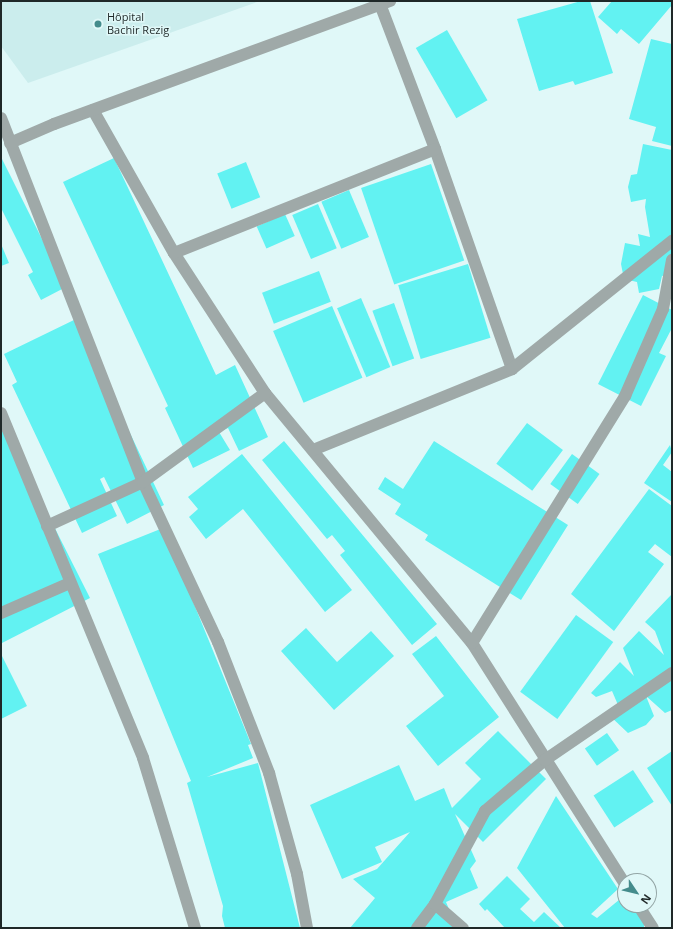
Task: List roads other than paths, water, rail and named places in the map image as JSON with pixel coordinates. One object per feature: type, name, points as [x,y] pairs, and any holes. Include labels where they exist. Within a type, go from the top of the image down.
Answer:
[{"type":"street","points":[[10,143],[93,110],[385,2],[512,369]]},
{"type":"street","points":[[93,110],[174,254],[265,393],[472,644],[618,873]]},
{"type":"street","points":[[1,118],[143,482],[218,642],[269,773],[297,874],[307,928]]},
{"type":"street","points":[[174,254],[436,149]]},
{"type":"street","points":[[313,450],[512,369],[672,241]]},
{"type":"street","points":[[472,644],[625,396],[663,309],[672,260]]},
{"type":"street","points":[[47,526],[143,482],[265,393]]},
{"type":"street","points":[[1,413],[143,758],[195,928]]},
{"type":"street","points":[[1,613],[70,583]]},
{"type":"street","points":[[417,928],[435,904],[485,811],[545,760],[672,673]]},
{"type":"street","points":[[435,904],[463,928]]},
{"type":"street","points":[[643,913],[653,928]]},
{"type":"place","name":"Hôpital Bachir Rezig","points":[[98,24]]}]
